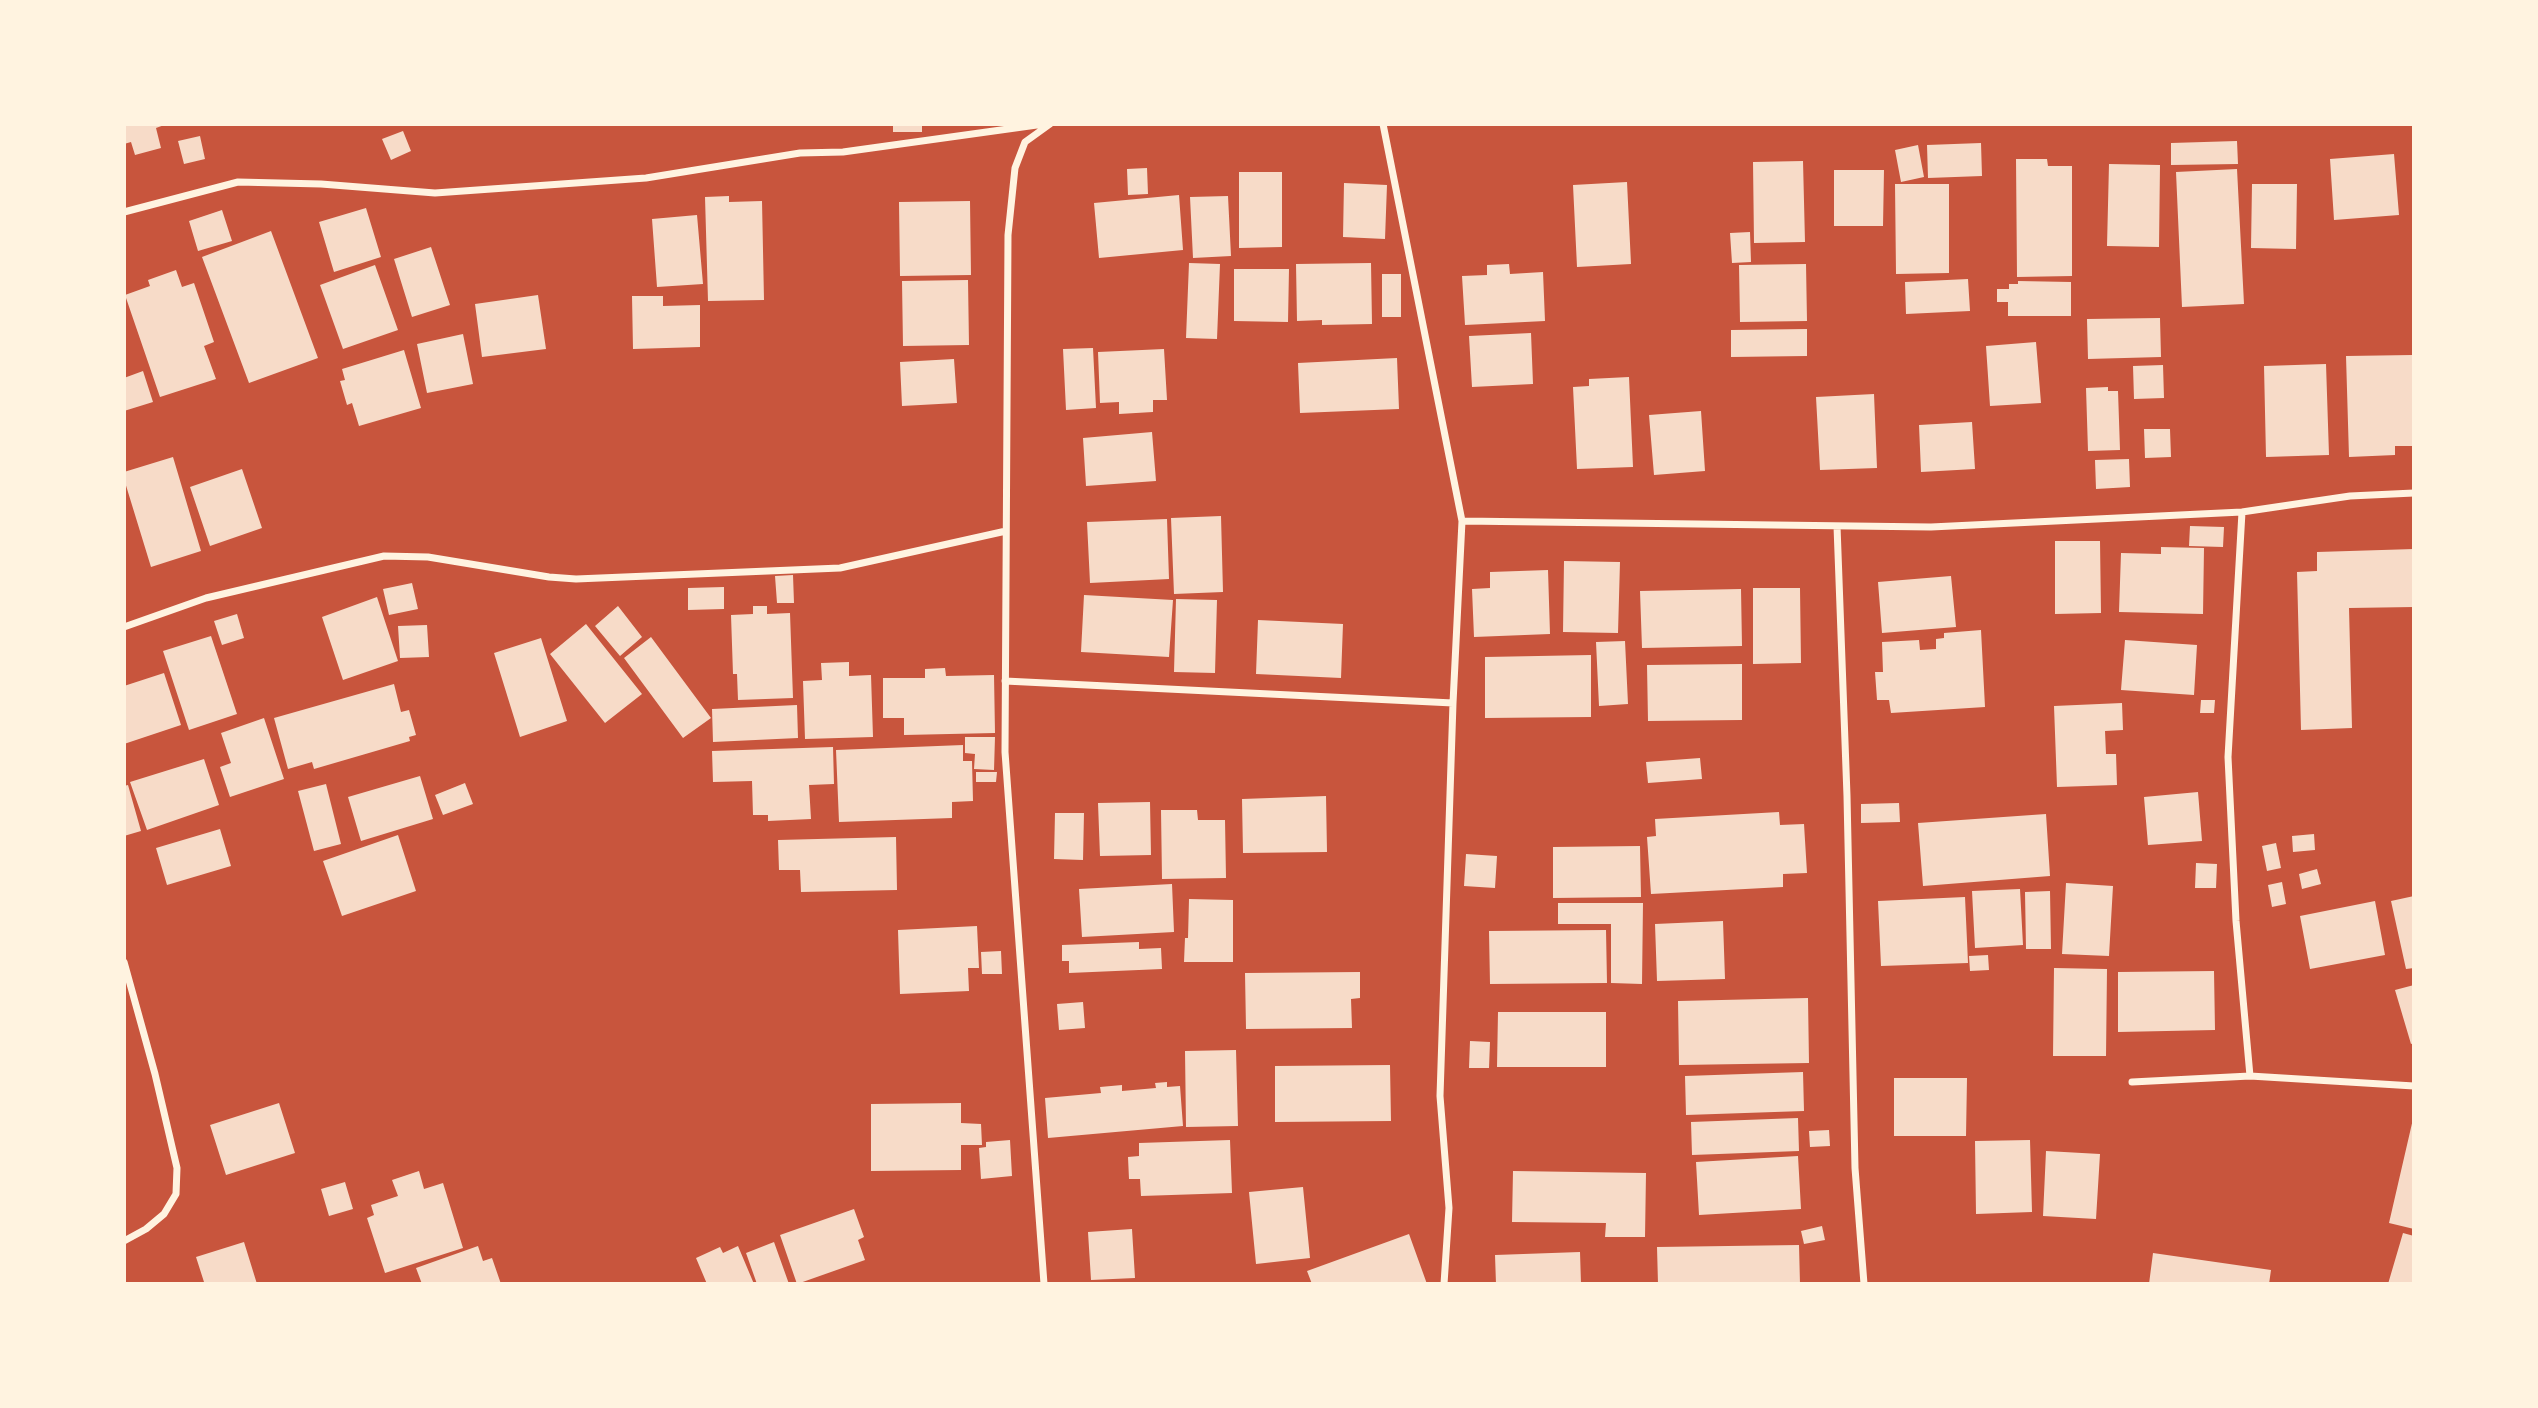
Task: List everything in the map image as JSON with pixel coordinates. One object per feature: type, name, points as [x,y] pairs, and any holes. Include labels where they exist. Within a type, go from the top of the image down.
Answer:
[{"type":"street","points":[[124,212],[237,181],[435,193],[646,178],[800,153],[843,152],[1044,124]]},
{"type":"street","points":[[1044,1284],[1005,752],[1006,531],[1009,222],[1015,168],[1025,142],[1050,124]]},
{"type":"street","points":[[1383,124],[1462,521],[1440,1096],[1449,1208],[1444,1284]]},
{"type":"street","points":[[1462,521],[1931,527],[2242,512],[2350,496],[2414,493]]},
{"type":"street","points":[[2242,512],[2228,757],[2236,921],[2250,1076]]},
{"type":"street","points":[[1837,526],[1847,796],[1855,1168],[1864,1284]]},
{"type":"street","points":[[124,627],[206,598],[384,556],[428,557],[576,579],[840,568],[1006,531]]},
{"type":"street","points":[[1006,681],[1453,703]]},
{"type":"street","points":[[124,962],[155,1074],[177,1168],[176,1194],[164,1214],[146,1229],[124,1241]]},
{"type":"street","points":[[2132,1082],[2250,1076],[2414,1086]]},
{"type":"building","points":[[124,124],[167,124],[156,128],[161,148],[135,155],[131,142],[124,144]]},
{"type":"building","points":[[893,124],[922,124],[922,132],[893,132]]},
{"type":"building","points":[[403,131],[411,151],[391,160],[382,139]]},
{"type":"building","points":[[200,136],[205,159],[184,164],[178,141]]},
{"type":"building","points":[[2237,141],[2238,164],[2171,165],[2171,143]]},
{"type":"building","points":[[1981,143],[1982,176],[1928,178],[1927,145]]},
{"type":"building","points":[[1918,145],[1924,177],[1901,182],[1895,150]]},
{"type":"building","points":[[2394,154],[2399,215],[2334,220],[2330,159]]},
{"type":"building","points":[[2016,159],[2047,159],[2048,166],[2072,166],[2072,276],[2017,277]]},
{"type":"building","points":[[1803,161],[1805,242],[1754,243],[1753,162]]},
{"type":"building","points":[[2109,164],[2160,165],[2159,247],[2107,246]]},
{"type":"building","points":[[1147,168],[1148,194],[1128,195],[1127,169]]},
{"type":"building","points":[[2237,169],[2244,304],[2182,307],[2176,172]]},
{"type":"building","points":[[1834,170],[1884,170],[1883,226],[1834,226]]},
{"type":"building","points":[[1239,172],[1282,172],[1282,247],[1239,248]]},
{"type":"building","points":[[1627,182],[1631,264],[1577,267],[1573,185]]},
{"type":"building","points":[[1344,183],[1387,185],[1385,239],[1343,237]]},
{"type":"building","points":[[1895,184],[1949,184],[1949,273],[1896,274]]},
{"type":"building","points":[[2252,184],[2297,184],[2296,249],[2251,248]]},
{"type":"building","points":[[1179,195],[1183,250],[1099,258],[1094,203]]},
{"type":"building","points":[[729,196],[729,202],[762,201],[764,300],[708,301],[705,197]]},
{"type":"building","points":[[1228,196],[1231,256],[1193,258],[1190,197]]},
{"type":"building","points":[[970,201],[971,275],[900,276],[899,202]]},
{"type":"building","points":[[366,208],[381,257],[334,272],[319,222]]},
{"type":"building","points":[[222,210],[232,241],[198,251],[189,221]]},
{"type":"building","points":[[697,215],[703,284],[657,287],[652,219]]},
{"type":"building","points":[[271,231],[318,358],[249,383],[202,257]]},
{"type":"building","points":[[1750,232],[1751,262],[1732,263],[1730,233]]},
{"type":"building","points":[[431,247],[450,305],[412,317],[394,259]]},
{"type":"building","points":[[1189,263],[1220,264],[1217,339],[1186,338]]},
{"type":"building","points":[[1371,263],[1372,324],[1322,325],[1322,320],[1297,321],[1296,264]]},
{"type":"building","points":[[1509,264],[1510,274],[1543,272],[1545,321],[1465,325],[1462,276],[1487,275],[1487,265]]},
{"type":"building","points":[[1806,264],[1807,321],[1740,322],[1739,265]]},
{"type":"building","points":[[375,265],[398,330],[343,349],[320,285]]},
{"type":"building","points":[[1234,269],[1289,269],[1288,322],[1234,321]]},
{"type":"building","points":[[176,270],[182,287],[194,283],[214,342],[204,346],[216,379],[160,397],[125,295],[150,286],[148,280]]},
{"type":"building","points":[[1382,274],[1401,274],[1401,317],[1382,317]]},
{"type":"building","points":[[1968,279],[1970,311],[1906,314],[1905,282]]},
{"type":"building","points":[[968,280],[969,345],[903,346],[902,281]]},
{"type":"building","points":[[2018,281],[2071,282],[2071,316],[2008,316],[2008,302],[1997,302],[1997,289],[2009,289],[2009,284],[2018,284]]},
{"type":"building","points":[[538,295],[546,349],[482,357],[475,304]]},
{"type":"building","points":[[632,296],[663,296],[663,306],[700,305],[700,347],[633,349]]},
{"type":"building","points":[[2160,318],[2161,357],[2088,359],[2087,319]]},
{"type":"building","points":[[1807,329],[1807,356],[1731,357],[1731,330]]},
{"type":"building","points":[[1531,333],[1533,384],[1472,387],[1469,336]]},
{"type":"building","points":[[463,334],[473,384],[427,393],[417,344]]},
{"type":"building","points":[[2036,342],[2041,403],[1990,406],[1986,346]]},
{"type":"building","points":[[1093,348],[1096,408],[1066,410],[1063,349]]},
{"type":"building","points":[[1164,349],[1167,400],[1153,400],[1153,412],[1119,414],[1119,402],[1100,403],[1098,352]]},
{"type":"building","points":[[404,350],[421,408],[359,426],[352,403],[347,405],[340,381],[345,380],[342,369]]},
{"type":"building","points":[[2412,355],[2414,446],[2395,446],[2395,455],[2349,457],[2346,356]]},
{"type":"building","points":[[1397,358],[1399,409],[1300,413],[1298,363]]},
{"type":"building","points":[[954,359],[957,403],[902,406],[900,362]]},
{"type":"building","points":[[2326,364],[2329,455],[2266,457],[2264,366]]},
{"type":"building","points":[[2163,365],[2164,398],[2134,399],[2133,366]]},
{"type":"building","points":[[143,371],[153,402],[124,411],[124,378]]},
{"type":"building","points":[[1629,377],[1633,467],[1577,469],[1573,387],[1589,386],[1589,379]]},
{"type":"building","points":[[2108,387],[2108,391],[2118,391],[2120,450],[2088,451],[2086,388]]},
{"type":"building","points":[[1874,394],[1877,468],[1820,470],[1816,397]]},
{"type":"building","points":[[1701,411],[1705,471],[1654,475],[1649,415]]},
{"type":"building","points":[[1972,422],[1975,469],[1921,472],[1919,425]]},
{"type":"building","points":[[2144,429],[2170,429],[2171,457],[2145,458]]},
{"type":"building","points":[[1152,432],[1156,481],[1086,486],[1083,438]]},
{"type":"building","points":[[173,457],[201,551],[151,567],[124,472]]},
{"type":"building","points":[[2129,459],[2130,487],[2096,489],[2095,460]]},
{"type":"building","points":[[242,469],[262,528],[210,546],[190,487]]},
{"type":"building","points":[[1221,516],[1223,592],[1174,594],[1171,518]]},
{"type":"building","points":[[1167,519],[1169,579],[1090,583],[1087,522]]},
{"type":"building","points":[[2190,526],[2224,527],[2223,547],[2189,546]]},
{"type":"building","points":[[2055,541],[2100,541],[2101,613],[2055,614]]},
{"type":"building","points":[[2161,547],[2204,548],[2203,614],[2119,612],[2121,553],[2161,554]]},
{"type":"building","points":[[2414,549],[2414,607],[2349,608],[2352,728],[2301,730],[2297,572],[2317,571],[2317,552]]},
{"type":"building","points":[[1564,561],[1620,562],[1618,633],[1563,632]]},
{"type":"building","points":[[1548,570],[1550,634],[1474,637],[1472,589],[1490,588],[1490,572]]},
{"type":"building","points":[[793,575],[794,603],[777,603],[775,576]]},
{"type":"building","points":[[1951,576],[1956,627],[1882,633],[1878,582]]},
{"type":"building","points":[[412,583],[418,609],[389,615],[383,589]]},
{"type":"building","points":[[724,587],[724,609],[688,610],[688,588]]},
{"type":"building","points":[[1753,588],[1800,588],[1801,663],[1753,664]]},
{"type":"building","points":[[1741,589],[1742,646],[1642,648],[1640,591]]},
{"type":"building","points":[[1084,595],[1173,600],[1169,657],[1081,652]]},
{"type":"building","points":[[377,597],[398,661],[343,680],[322,617]]},
{"type":"building","points":[[1176,599],[1217,600],[1215,673],[1174,672]]},
{"type":"building","points":[[618,606],[642,637],[620,656],[595,626]]},
{"type":"building","points":[[753,606],[767,606],[767,614],[790,613],[793,698],[738,700],[737,674],[733,674],[731,615],[753,614]]},
{"type":"building","points":[[237,614],[244,638],[222,645],[214,621]]},
{"type":"building","points":[[1258,620],[1343,624],[1341,678],[1256,674]]},
{"type":"building","points":[[586,624],[642,694],[605,723],[550,654]]},
{"type":"building","points":[[427,625],[429,657],[400,658],[398,626]]},
{"type":"building","points":[[1981,630],[1985,707],[1891,713],[1889,700],[1877,700],[1875,672],[1883,672],[1882,642],[1919,640],[1920,650],[1936,649],[1936,639],[1944,638],[1944,633]]},
{"type":"building","points":[[211,636],[237,714],[189,730],[163,651]]},
{"type":"building","points":[[651,637],[711,718],[683,738],[624,658]]},
{"type":"building","points":[[541,638],[567,721],[520,737],[494,653]]},
{"type":"building","points":[[2125,640],[2197,645],[2194,695],[2121,690]]},
{"type":"building","points":[[1625,641],[1628,704],[1599,706],[1596,642]]},
{"type":"building","points":[[1591,655],[1591,717],[1485,718],[1485,657]]},
{"type":"building","points":[[849,662],[849,676],[871,675],[873,737],[805,739],[803,681],[822,680],[821,663]]},
{"type":"building","points":[[1742,664],[1742,720],[1648,721],[1647,665]]},
{"type":"building","points":[[945,668],[946,676],[994,675],[995,733],[904,735],[904,718],[883,718],[883,678],[925,678],[925,669]]},
{"type":"building","points":[[164,673],[181,725],[124,744],[124,686]]},
{"type":"building","points":[[394,684],[401,712],[409,710],[416,735],[409,737],[410,741],[314,769],[312,762],[288,769],[274,718]]},
{"type":"building","points":[[2201,700],[2215,700],[2214,713],[2200,713]]},
{"type":"building","points":[[2122,703],[2123,730],[2105,731],[2106,754],[2116,754],[2117,785],[2057,787],[2054,706]]},
{"type":"building","points":[[797,705],[798,738],[713,742],[712,709]]},
{"type":"building","points":[[264,718],[284,779],[230,797],[220,767],[231,763],[221,733]]},
{"type":"building","points":[[965,737],[995,737],[994,770],[974,769],[975,754],[965,753]]},
{"type":"building","points":[[963,745],[963,761],[972,761],[973,801],[952,802],[952,818],[839,822],[836,750]]},
{"type":"building","points":[[833,747],[834,784],[809,785],[811,819],[768,821],[768,815],[753,815],[752,781],[713,782],[712,751]]},
{"type":"building","points":[[1700,758],[1702,779],[1648,783],[1646,762]]},
{"type":"building","points":[[204,759],[219,805],[147,830],[130,782]]},
{"type":"building","points":[[976,772],[997,772],[996,782],[976,782]]},
{"type":"building","points":[[420,776],[433,819],[361,841],[348,797]]},
{"type":"building","points":[[465,783],[473,804],[443,815],[435,795]]},
{"type":"building","points":[[326,784],[341,844],[314,851],[298,791]]},
{"type":"building","points":[[128,785],[141,831],[124,836],[124,786]]},
{"type":"building","points":[[2198,792],[2202,841],[2148,845],[2144,797]]},
{"type":"building","points":[[1326,796],[1327,852],[1243,853],[1242,799]]},
{"type":"building","points":[[1150,802],[1151,855],[1100,856],[1098,803]]},
{"type":"building","points":[[1899,803],[1900,822],[1861,823],[1861,804]]},
{"type":"building","points":[[1161,810],[1197,810],[1198,820],[1225,820],[1226,878],[1162,879]]},
{"type":"building","points":[[1779,812],[1780,825],[1804,824],[1807,873],[1783,874],[1783,887],[1651,894],[1647,837],[1656,836],[1655,819]]},
{"type":"building","points":[[1055,813],[1084,813],[1083,860],[1054,859]]},
{"type":"building","points":[[2046,814],[2050,876],[1923,886],[1918,823]]},
{"type":"building","points":[[220,829],[231,866],[167,885],[156,848]]},
{"type":"building","points":[[2314,834],[2315,850],[2293,852],[2292,836]]},
{"type":"building","points":[[398,835],[416,891],[342,916],[323,861]]},
{"type":"building","points":[[896,837],[897,890],[801,892],[800,870],[779,870],[778,840]]},
{"type":"building","points":[[2276,843],[2281,868],[2267,871],[2262,846]]},
{"type":"building","points":[[1640,846],[1641,897],[1553,898],[1553,847]]},
{"type":"building","points":[[1466,854],[1497,856],[1495,888],[1464,886]]},
{"type":"building","points":[[2196,863],[2217,864],[2216,888],[2195,888]]},
{"type":"building","points":[[2317,869],[2321,884],[2302,889],[2299,874]]},
{"type":"building","points":[[2282,882],[2286,904],[2272,907],[2268,885]]},
{"type":"building","points":[[2066,883],[2113,886],[2109,956],[2062,954]]},
{"type":"building","points":[[1172,884],[1174,932],[1082,937],[1079,889]]},
{"type":"building","points":[[2020,889],[2023,945],[1975,948],[1972,891]]},
{"type":"building","points":[[2050,891],[2051,949],[2026,949],[2025,892]]},
{"type":"building","points":[[2414,896],[2414,968],[2406,969],[2391,901]]},
{"type":"building","points":[[1965,897],[1968,963],[1881,966],[1878,901]]},
{"type":"building","points":[[1189,899],[1233,900],[1233,962],[1184,962]]},
{"type":"building","points":[[2375,901],[2385,955],[2310,969],[2300,916]]},
{"type":"building","points":[[1558,903],[1643,903],[1642,984],[1611,983],[1611,924],[1558,924]]},
{"type":"building","points":[[1723,921],[1725,979],[1657,981],[1655,924]]},
{"type":"building","points":[[977,926],[979,968],[968,968],[969,991],[900,994],[898,930]]},
{"type":"building","points":[[1606,930],[1607,983],[1490,984],[1489,931]]},
{"type":"building","points":[[1139,942],[1139,949],[1161,948],[1162,969],[1069,973],[1069,961],[1062,961],[1062,945]]},
{"type":"building","points":[[1001,951],[1002,974],[982,974],[981,952]]},
{"type":"building","points":[[1988,955],[1989,970],[1970,971],[1969,956]]},
{"type":"building","points":[[2054,968],[2107,969],[2106,1056],[2053,1056]]},
{"type":"building","points":[[2214,971],[2215,1030],[2118,1032],[2118,972]]},
{"type":"building","points":[[1360,972],[1360,998],[1351,999],[1352,1028],[1246,1029],[1245,973]]},
{"type":"building","points":[[2414,985],[2414,1043],[2411,1044],[2395,990]]},
{"type":"building","points":[[1808,998],[1809,1063],[1679,1065],[1678,1001]]},
{"type":"building","points":[[1083,1002],[1085,1028],[1059,1030],[1057,1004]]},
{"type":"building","points":[[1498,1012],[1606,1012],[1606,1067],[1497,1067]]},
{"type":"building","points":[[1470,1041],[1490,1042],[1489,1068],[1469,1068]]},
{"type":"building","points":[[1236,1050],[1238,1126],[1186,1127],[1185,1051]]},
{"type":"building","points":[[1390,1065],[1391,1121],[1275,1122],[1275,1066]]},
{"type":"building","points":[[1803,1072],[1804,1111],[1686,1115],[1685,1076]]},
{"type":"building","points":[[1894,1078],[1967,1078],[1966,1136],[1894,1136]]},
{"type":"building","points":[[1167,1082],[1167,1087],[1180,1086],[1183,1126],[1048,1138],[1045,1098],[1101,1093],[1100,1087],[1122,1085],[1122,1091],[1156,1088],[1155,1083]]},
{"type":"building","points":[[279,1103],[295,1153],[226,1175],[210,1125]]},
{"type":"building","points":[[961,1103],[961,1123],[981,1124],[982,1145],[961,1145],[961,1170],[871,1171],[871,1104]]},
{"type":"building","points":[[1798,1118],[1799,1151],[1692,1155],[1691,1122]]},
{"type":"building","points":[[2414,1119],[2414,1229],[2389,1223]]},
{"type":"building","points":[[1829,1130],[1830,1146],[1810,1147],[1809,1131]]},
{"type":"building","points":[[1010,1140],[1012,1176],[981,1179],[979,1148],[986,1147],[986,1142]]},
{"type":"building","points":[[1230,1140],[1232,1193],[1141,1196],[1140,1179],[1129,1179],[1128,1157],[1139,1156],[1139,1143]]},
{"type":"building","points":[[2030,1140],[2032,1212],[1976,1214],[1975,1141]]},
{"type":"building","points":[[2046,1151],[2100,1154],[2096,1219],[2043,1216]]},
{"type":"building","points":[[1798,1156],[1801,1209],[1699,1215],[1696,1162]]},
{"type":"building","points":[[419,1171],[424,1189],[443,1183],[463,1248],[385,1273],[367,1218],[374,1215],[371,1205],[398,1196],[392,1180]]},
{"type":"building","points":[[1513,1171],[1646,1173],[1645,1237],[1605,1237],[1606,1223],[1512,1222]]},
{"type":"building","points":[[345,1182],[353,1209],[329,1216],[321,1189]]},
{"type":"building","points":[[1303,1187],[1310,1258],[1256,1264],[1249,1192]]},
{"type":"building","points":[[854,1209],[864,1237],[858,1240],[865,1260],[797,1284],[780,1235]]},
{"type":"building","points":[[1822,1226],[1825,1240],[1804,1244],[1801,1231]]},
{"type":"building","points":[[1132,1229],[1135,1278],[1091,1280],[1088,1232]]},
{"type":"building","points":[[2403,1233],[2414,1236],[2414,1284],[2388,1284]]},
{"type":"building","points":[[1409,1234],[1427,1284],[1312,1284],[1307,1271]]},
{"type":"building","points":[[244,1242],[257,1284],[204,1282],[196,1257]]},
{"type":"building","points":[[774,1242],[789,1284],[757,1284],[746,1253]]},
{"type":"building","points":[[1799,1245],[1800,1284],[1658,1284],[1657,1247]]},
{"type":"building","points":[[478,1246],[483,1261],[492,1258],[501,1284],[422,1284],[416,1268]]},
{"type":"building","points":[[738,1246],[754,1284],[707,1284],[696,1258],[720,1247],[723,1253]]},
{"type":"building","points":[[1580,1252],[1581,1284],[1496,1284],[1495,1255]]},
{"type":"building","points":[[2153,1253],[2271,1270],[2269,1284],[2149,1284]]}]
